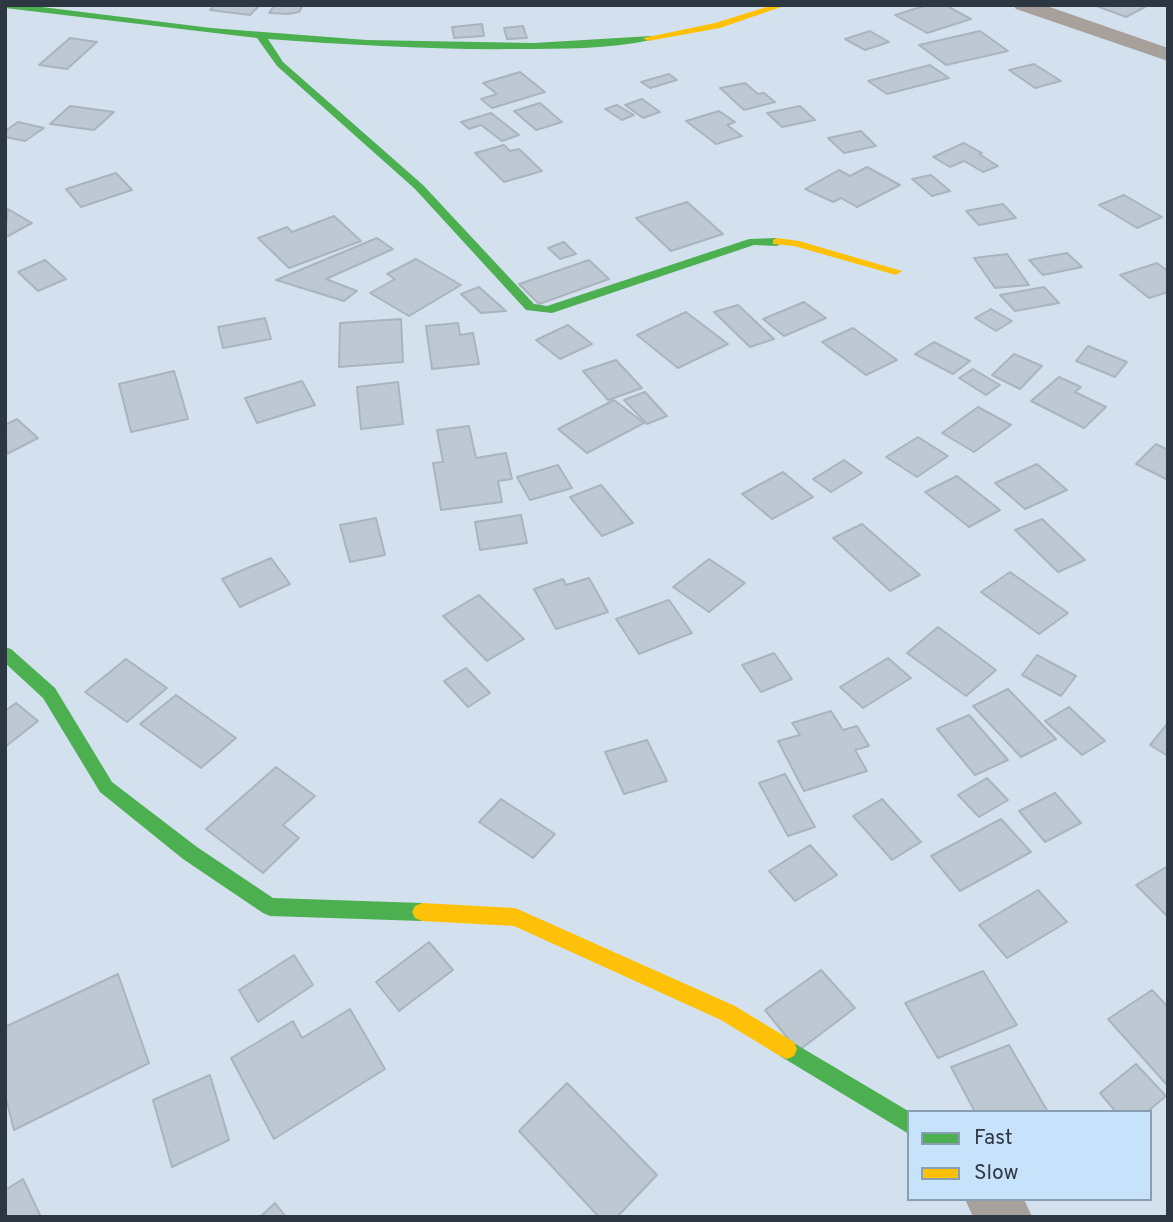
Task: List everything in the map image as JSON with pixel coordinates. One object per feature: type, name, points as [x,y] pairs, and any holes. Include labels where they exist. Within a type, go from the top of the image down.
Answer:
[{"type":"street","points":[[5,5],[142,26],[261,36],[481,47],[568,45],[645,39],[719,26],[783,5]]},
{"type":"street","points":[[1023,5],[1168,55]]},
{"type":"street","points":[[261,36],[280,64],[419,187],[530,307],[548,310],[566,305],[753,241],[795,243],[896,271]]},
{"type":"street","points":[[5,653],[49,693],[106,787],[190,853],[270,907],[377,909],[515,917],[728,1013],[907,1122]]},
{"type":"street","points":[[992,1201],[1007,1217]]},
{"type":"building","points":[[215,5],[260,5],[250,15],[210,10]]},
{"type":"building","points":[[303,5],[299,12],[288,14],[269,13],[274,6],[264,6]]},
{"type":"building","points":[[927,5],[945,5],[971,19],[927,33],[895,15]]},
{"type":"building","points":[[1094,5],[1140,5],[1145,7],[1126,17]]},
{"type":"building","points":[[482,24],[484,36],[454,38],[452,27]]},
{"type":"building","points":[[523,26],[527,38],[507,39],[504,28]]},
{"type":"building","points":[[870,31],[889,42],[865,50],[845,39]]},
{"type":"building","points":[[980,31],[1008,51],[946,65],[919,45]]},
{"type":"building","points":[[70,38],[97,42],[67,69],[39,65]]},
{"type":"building","points":[[1034,64],[1061,81],[1035,88],[1009,70]]},
{"type":"building","points":[[930,65],[949,78],[887,94],[868,81]]},
{"type":"building","points":[[520,72],[545,92],[492,108],[481,99],[497,94],[483,83]]},
{"type":"building","points":[[669,74],[677,80],[650,88],[641,82]]},
{"type":"building","points":[[745,83],[758,94],[764,93],[775,102],[744,110],[720,88]]},
{"type":"building","points":[[642,99],[660,112],[643,118],[625,105]]},
{"type":"building","points":[[540,103],[562,122],[536,130],[514,111]]},
{"type":"building","points":[[617,105],[634,115],[622,120],[605,109]]},
{"type":"building","points":[[70,106],[114,112],[94,130],[50,124]]},
{"type":"building","points":[[800,106],[815,120],[782,127],[767,113]]},
{"type":"building","points":[[719,111],[735,122],[727,125],[742,136],[716,144],[686,121]]},
{"type":"building","points":[[491,113],[519,135],[502,141],[481,125],[469,129],[461,122]]},
{"type":"building","points":[[18,122],[44,128],[25,141],[5,137],[5,131]]},
{"type":"building","points":[[861,131],[876,146],[844,153],[828,138]]},
{"type":"building","points":[[964,143],[998,166],[983,172],[964,161],[950,167],[933,157]]},
{"type":"building","points":[[504,145],[510,151],[519,149],[542,171],[504,182],[475,153]]},
{"type":"building","points":[[867,167],[900,185],[857,207],[841,198],[833,202],[805,189],[839,170],[850,176]]},
{"type":"building","points":[[116,173],[132,190],[81,207],[66,189]]},
{"type":"building","points":[[931,175],[950,191],[932,196],[912,179]]},
{"type":"building","points":[[1124,195],[1162,217],[1137,228],[1099,205]]},
{"type":"building","points":[[687,202],[723,234],[671,251],[636,218]]},
{"type":"building","points":[[1003,204],[1016,218],[979,225],[966,211]]},
{"type":"building","points":[[8,209],[32,223],[8,236],[5,234]]},
{"type":"building","points":[[334,216],[361,241],[289,268],[258,238],[287,227],[292,232]]},
{"type":"building","points":[[377,238],[393,249],[326,279],[357,291],[344,301],[276,280]]},
{"type":"building","points":[[564,242],[576,254],[560,259],[548,248]]},
{"type":"building","points":[[1067,253],[1082,267],[1043,275],[1029,260]]},
{"type":"building","points":[[1007,254],[1029,285],[995,288],[974,258]]},
{"type":"building","points":[[416,259],[461,285],[409,316],[370,293],[395,279],[387,274]]},
{"type":"building","points":[[45,260],[66,279],[38,291],[18,272]]},
{"type":"building","points":[[589,260],[609,279],[539,304],[519,284]]},
{"type":"building","points":[[1157,263],[1168,271],[1168,292],[1149,298],[1120,275]]},
{"type":"building","points":[[479,287],[506,311],[481,313],[461,294]]},
{"type":"building","points":[[1044,287],[1059,303],[1015,311],[1000,295]]},
{"type":"building","points":[[804,302],[826,318],[784,336],[763,319]]},
{"type":"building","points":[[738,305],[774,339],[750,347],[714,312]]},
{"type":"building","points":[[991,309],[1012,321],[996,331],[975,318]]},
{"type":"building","points":[[686,312],[728,344],[678,368],[637,335]]},
{"type":"building","points":[[265,318],[271,339],[223,348],[218,327]]},
{"type":"building","points":[[401,319],[403,362],[339,367],[340,323]]},
{"type":"building","points":[[458,323],[460,335],[473,333],[479,364],[432,369],[426,326]]},
{"type":"building","points":[[568,325],[592,344],[560,359],[536,340]]},
{"type":"building","points":[[853,328],[897,360],[866,375],[822,342]]},
{"type":"building","points":[[934,342],[970,361],[953,374],[915,354]]},
{"type":"building","points":[[1088,346],[1127,362],[1115,377],[1076,361]]},
{"type":"building","points":[[1014,354],[1042,366],[1020,389],[992,375]]},
{"type":"building","points":[[616,360],[642,388],[608,400],[583,371]]},
{"type":"building","points":[[973,369],[1000,385],[986,395],[959,378]]},
{"type":"building","points":[[174,371],[188,419],[131,432],[119,384]]},
{"type":"building","points":[[1059,377],[1081,387],[1075,392],[1106,407],[1084,428],[1031,401]]},
{"type":"building","points":[[302,381],[315,405],[257,423],[245,398]]},
{"type":"building","points":[[398,382],[403,424],[361,429],[357,387]]},
{"type":"building","points":[[645,392],[667,416],[647,424],[624,400]]},
{"type":"building","points":[[614,400],[644,423],[587,453],[558,429]]},
{"type":"building","points":[[978,407],[1011,425],[974,452],[942,433]]},
{"type":"building","points":[[17,419],[38,438],[7,454],[5,425]]},
{"type":"building","points":[[469,426],[476,458],[506,453],[512,479],[498,481],[502,502],[441,510],[433,463],[443,462],[437,430]]},
{"type":"building","points":[[918,437],[948,456],[917,477],[886,457]]},
{"type":"building","points":[[1156,444],[1168,450],[1168,480],[1136,464]]},
{"type":"building","points":[[844,460],[862,473],[831,492],[813,479]]},
{"type":"building","points":[[1037,464],[1067,490],[1025,509],[995,483]]},
{"type":"building","points":[[558,465],[572,488],[530,500],[517,477]]},
{"type":"building","points":[[783,472],[813,497],[772,519],[742,494]]},
{"type":"building","points":[[957,476],[1000,510],[969,527],[925,492]]},
{"type":"building","points":[[601,485],[633,523],[602,536],[570,497]]},
{"type":"building","points":[[521,515],[527,543],[480,550],[475,522]]},
{"type":"building","points":[[376,518],[385,555],[350,562],[340,525]]},
{"type":"building","points":[[1042,519],[1085,560],[1058,572],[1015,530]]},
{"type":"building","points":[[862,524],[920,575],[890,591],[833,538]]},
{"type":"building","points":[[271,558],[290,584],[240,607],[222,579]]},
{"type":"building","points":[[709,559],[745,583],[709,612],[673,587]]},
{"type":"building","points":[[1010,572],[1068,613],[1039,634],[981,592]]},
{"type":"building","points":[[589,578],[608,612],[556,629],[534,589],[563,579],[566,585]]},
{"type":"building","points":[[479,595],[524,639],[487,661],[443,616]]},
{"type":"building","points":[[669,600],[692,633],[639,654],[616,619]]},
{"type":"building","points":[[938,627],[996,670],[966,696],[907,653]]},
{"type":"building","points":[[774,653],[792,679],[761,692],[742,665]]},
{"type":"building","points":[[1037,655],[1076,676],[1061,696],[1022,675]]},
{"type":"building","points":[[888,658],[911,678],[863,708],[840,687]]},
{"type":"building","points":[[126,659],[167,688],[127,722],[85,692]]},
{"type":"building","points":[[466,668],[490,693],[468,707],[444,681]]},
{"type":"building","points":[[1008,689],[1056,739],[1021,757],[973,706]]},
{"type":"building","points":[[176,695],[236,738],[201,768],[140,724]]},
{"type":"building","points":[[16,703],[38,721],[5,747],[5,711]]},
{"type":"building","points":[[1069,707],[1105,741],[1082,755],[1045,721]]},
{"type":"building","points":[[831,711],[843,730],[857,726],[869,746],[855,750],[867,771],[804,791],[778,741],[800,735],[792,723]]},
{"type":"building","points":[[969,715],[1008,760],[975,775],[937,729]]},
{"type":"building","points":[[1168,723],[1168,756],[1150,745]]},
{"type":"building","points":[[647,740],[667,781],[624,794],[605,752]]},
{"type":"building","points":[[276,767],[315,796],[283,825],[299,838],[263,873],[206,829]]},
{"type":"building","points":[[785,774],[815,827],[788,836],[759,783]]},
{"type":"building","points":[[987,778],[1008,800],[979,817],[958,795]]},
{"type":"building","points":[[1055,793],[1081,823],[1045,842],[1019,811]]},
{"type":"building","points":[[501,799],[555,834],[533,858],[479,822]]},
{"type":"building","points":[[882,799],[921,842],[892,860],[853,816]]},
{"type":"building","points":[[1001,819],[1031,852],[960,891],[931,856]]},
{"type":"building","points":[[810,845],[837,875],[795,901],[769,871]]},
{"type":"building","points":[[1168,866],[1168,917],[1136,885]]},
{"type":"building","points":[[1038,890],[1067,922],[1007,958],[979,925]]},
{"type":"building","points":[[429,942],[453,970],[399,1011],[376,982]]},
{"type":"building","points":[[294,955],[313,985],[258,1022],[239,990]]},
{"type":"building","points":[[821,970],[855,1008],[798,1051],[765,1010]]},
{"type":"building","points":[[983,971],[1017,1025],[938,1058],[905,1003]]},
{"type":"building","points":[[118,974],[149,1063],[14,1130],[5,1095],[5,1027]]},
{"type":"building","points":[[1152,990],[1168,1007],[1167,1085],[1108,1019]]},
{"type":"building","points":[[350,1009],[385,1069],[274,1139],[231,1058],[293,1021],[302,1038]]},
{"type":"building","points":[[1009,1045],[1047,1110],[974,1110],[951,1067]]},
{"type":"building","points":[[1136,1064],[1166,1096],[1149,1110],[1114,1110],[1100,1093]]},
{"type":"building","points":[[210,1075],[229,1140],[172,1167],[153,1100]]},
{"type":"building","points":[[567,1083],[657,1175],[617,1217],[599,1217],[519,1131]]},
{"type":"building","points":[[23,1179],[41,1217],[5,1217],[5,1190]]},
{"type":"building","points":[[275,1203],[286,1217],[260,1217]]},
{"type":"traffic: fast","points":[[5,5],[211,31],[367,43],[534,46],[648,38]]},
{"type":"traffic: fast","points":[[261,36],[280,64],[419,187],[530,307],[548,310],[753,241],[777,242]]},
{"type":"traffic: fast","points":[[5,653],[49,693],[106,787],[190,853],[270,907],[422,912]]},
{"type":"traffic: fast","points":[[787,1049],[907,1122]]},
{"type":"traffic: slow","points":[[648,38],[717,26],[783,5]]},
{"type":"traffic: slow","points":[[777,242],[795,243],[896,271]]},
{"type":"traffic: slow","points":[[422,912],[515,917],[728,1013],[787,1049]]}]
